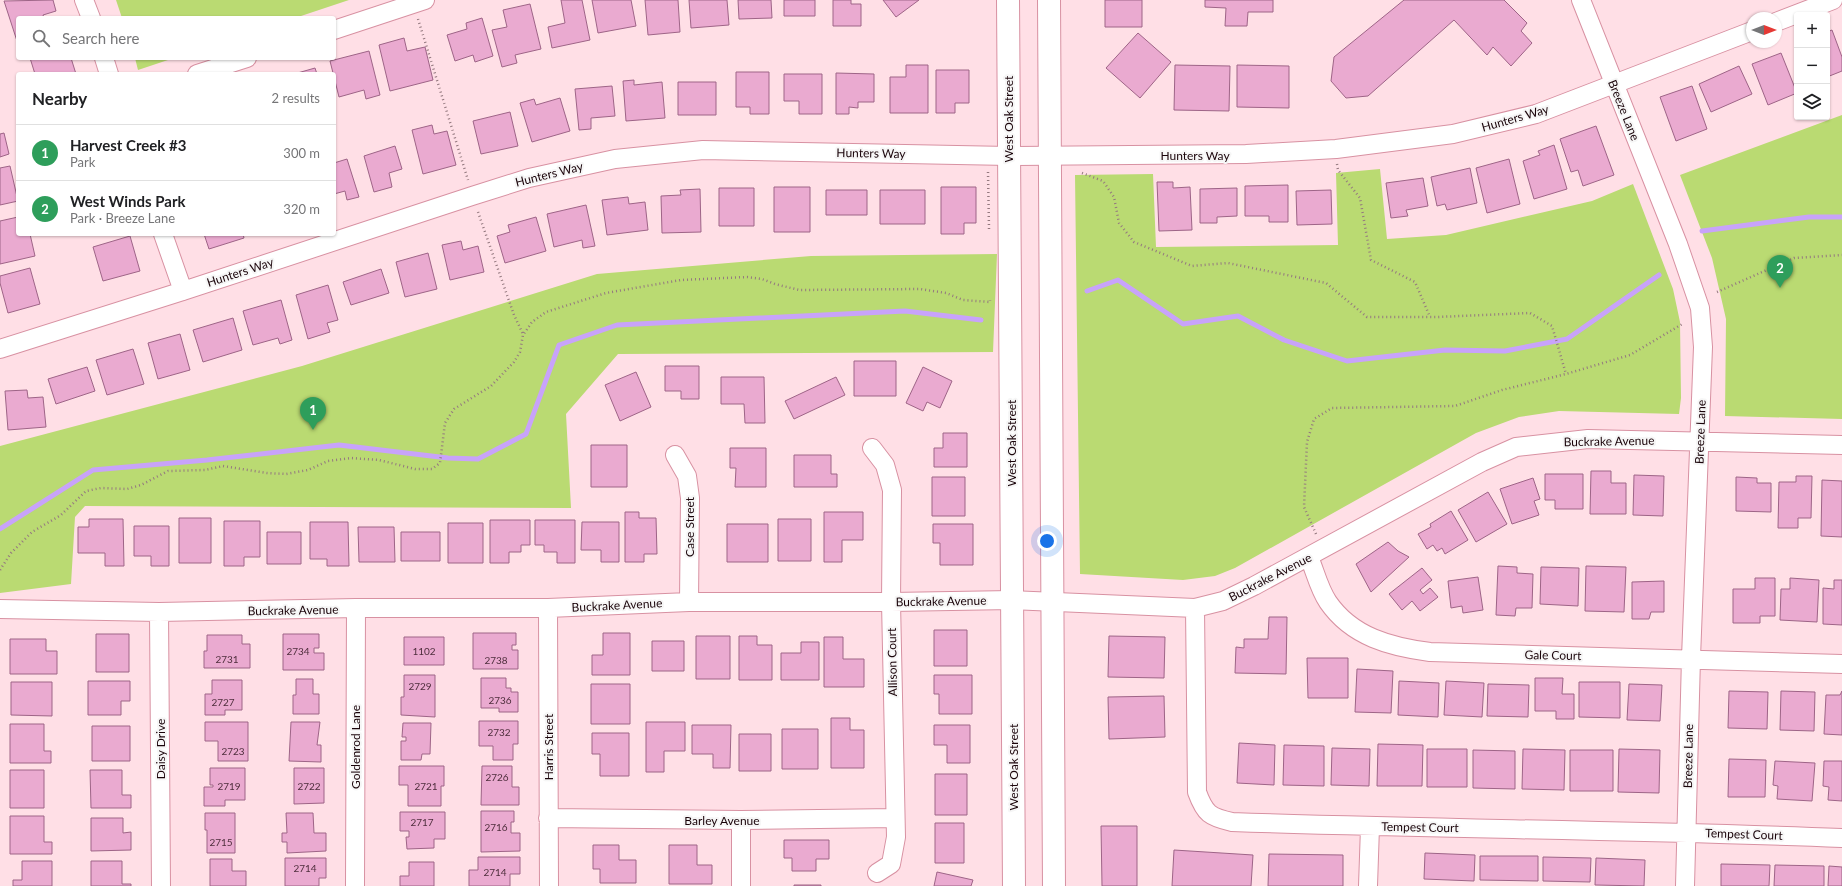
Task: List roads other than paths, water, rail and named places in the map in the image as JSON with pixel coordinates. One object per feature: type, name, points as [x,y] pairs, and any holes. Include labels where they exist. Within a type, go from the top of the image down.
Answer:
[{"type":"main road","name":"West Oak Street","points":[[1008,0],[1014,886]]},
{"type":"main road","points":[[1049,0],[1054,886]]},
{"type":"street","points":[[84,0],[89,16]]},
{"type":"street","name":"Breeze Lane","points":[[1581,0],[1678,244],[1700,308],[1703,348],[1691,658],[1685,886]]},
{"type":"street","points":[[1782,20],[1833,0]]},
{"type":"street","points":[[336,29],[419,2]]},
{"type":"street","name":"Hunters Way","points":[[0,349],[529,178],[608,160],[703,150],[1050,156],[1246,154],[1336,149],[1453,134],[1536,114],[1746,33]]},
{"type":"street","points":[[105,60],[108,72]]},
{"type":"street","points":[[203,72],[241,60]]},
{"type":"street","points":[[164,236],[183,291]]},
{"type":"street","name":"Buckrake Avenue","points":[[0,609],[159,612],[356,608],[548,608],[689,602],[891,602],[1012,600],[1053,603],[1195,608],[1223,601],[1317,553],[1482,462],[1516,447],[1588,439],[1842,445]]},
{"type":"street","name":"Allison Court","points":[[872,448],[885,465],[892,490],[891,602],[895,846],[891,864],[877,873]]},
{"type":"street","name":"Case Street","points":[[676,455],[687,476],[690,498],[689,602]]},
{"type":"street","name":"Gale Court","points":[[1317,553],[1327,601],[1340,617],[1379,642],[1392,645],[1430,652],[1691,658],[1842,664]]},
{"type":"street","name":"Goldenrod Lane","points":[[355,886],[356,608]]},
{"type":"street","name":"Harris Street","points":[[548,608],[549,886]]},
{"type":"street","name":"Tempest Court","points":[[1195,608],[1197,792],[1203,808],[1218,818],[1232,822],[1370,827],[1687,832],[1842,838]]},
{"type":"street","name":"Daisy Drive","points":[[159,612],[161,886]]},
{"type":"street","name":"Barley Avenue","points":[[548,818],[741,820],[895,818]]},
{"type":"street","points":[[741,820],[741,886]]},
{"type":"street","points":[[1368,886],[1370,827]]},
{"type":"waterway","points":[[1702,231],[1809,217],[1842,217]]},
{"type":"waterway","points":[[1087,291],[1118,280],[1183,324],[1238,316],[1284,340],[1347,361],[1445,350],[1505,351],[1567,339],[1659,275]]},
{"type":"waterway","points":[[0,529],[93,470],[207,460],[339,445],[448,458],[478,459],[526,434],[559,345],[617,325],[905,311],[981,320]]},
{"type":"place","name":"West Winds Park","points":[[1780,288]]},
{"type":"place","name":"Harvest Creek #3","points":[[313,430]]}]
